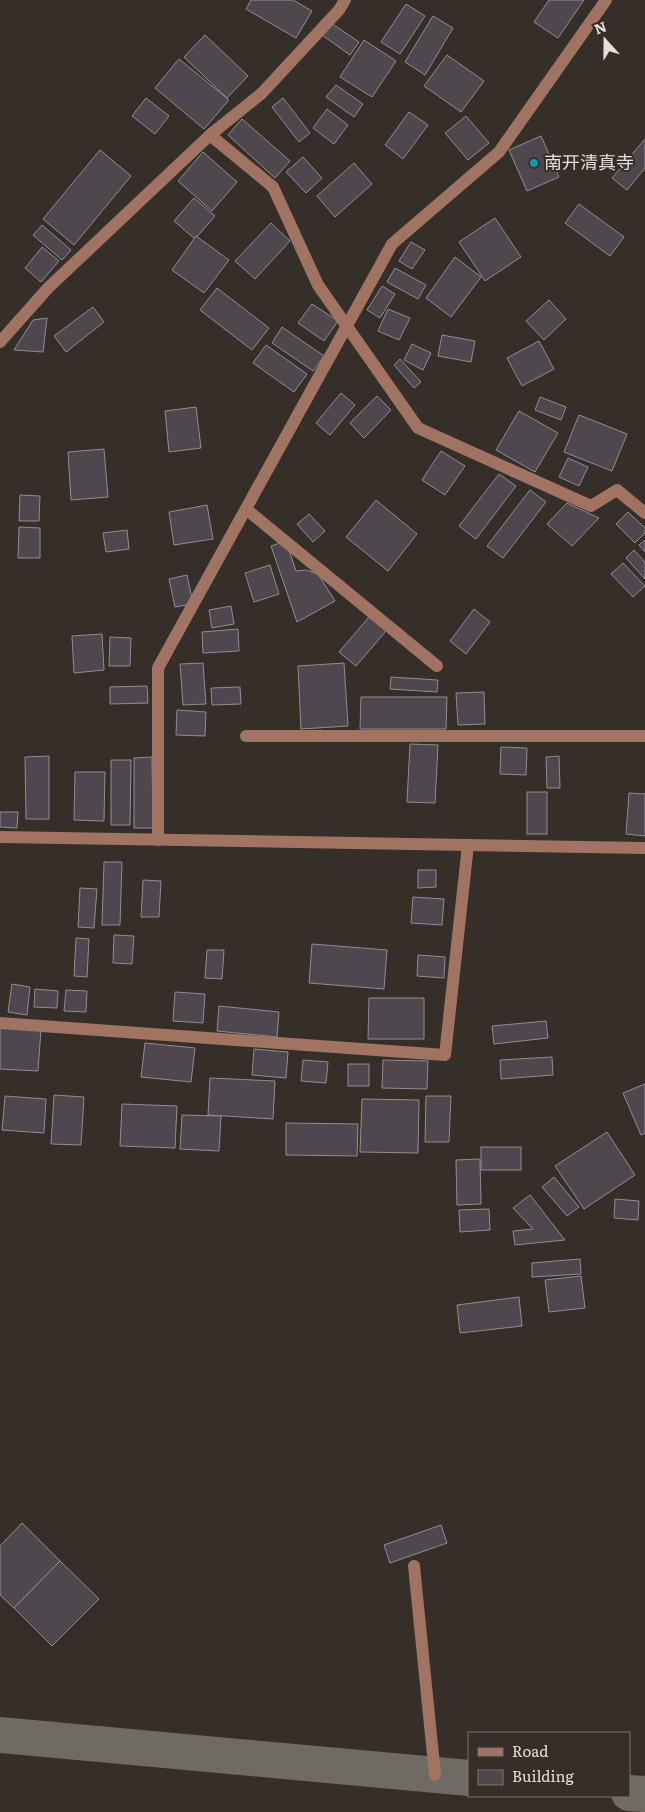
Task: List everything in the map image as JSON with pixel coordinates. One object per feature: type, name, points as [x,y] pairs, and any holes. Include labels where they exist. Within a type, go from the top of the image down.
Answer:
[{"type":"street","points":[[0,342],[48,288],[210,135],[262,93],[339,10],[346,0]]},
{"type":"street","points":[[158,840],[158,668],[392,244],[499,152],[606,0]]},
{"type":"street","points":[[210,135],[273,187],[318,285],[418,428],[591,506],[617,490],[645,513]]},
{"type":"street","points":[[246,509],[437,666]]},
{"type":"street","points":[[246,736],[645,736]]},
{"type":"street","points":[[0,837],[645,848]]},
{"type":"street","points":[[0,1023],[446,1055],[468,845]]},
{"type":"street","points":[[414,1566],[435,1775]]},
{"type":"building","points":[[251,0],[293,0],[312,11],[296,38],[246,9]]},
{"type":"building","points":[[549,0],[584,0],[558,38],[534,22]]},
{"type":"building","points":[[406,4],[425,16],[400,54],[381,42]]},
{"type":"building","points":[[433,16],[453,28],[425,75],[405,62]]},
{"type":"building","points":[[331,23],[359,42],[350,55],[322,35]]},
{"type":"building","points":[[205,35],[248,76],[227,98],[184,57]]},
{"type":"building","points":[[364,40],[396,61],[372,97],[340,77]]},
{"type":"building","points":[[447,55],[484,81],[461,112],[424,86]]},
{"type":"building","points":[[179,59],[229,100],[204,129],[155,88]]},
{"type":"building","points":[[336,85],[363,104],[354,117],[326,97]]},
{"type":"building","points":[[146,98],[169,116],[155,134],[132,116]]},
{"type":"building","points":[[283,98],[310,133],[299,142],[272,107]]},
{"type":"building","points":[[327,109],[348,125],[334,144],[313,128]]},
{"type":"building","points":[[409,112],[428,125],[403,159],[385,145]]},
{"type":"building","points":[[466,116],[489,143],[468,160],[445,133]]},
{"type":"building","points":[[242,119],[290,161],[275,178],[228,135]]},
{"type":"building","name":"南开清真寺","points":[[541,136],[559,177],[527,191],[509,150]]},
{"type":"building","points":[[645,139],[645,168],[627,190],[612,178]]},
{"type":"building","points":[[100,150],[131,176],[74,245],[43,219]]},
{"type":"building","points":[[203,152],[237,182],[212,211],[178,181]]},
{"type":"building","points":[[303,157],[322,178],[306,193],[286,172]]},
{"type":"building","points":[[354,163],[372,184],[335,217],[317,196]]},
{"type":"building","points":[[194,198],[215,216],[195,239],[174,221]]},
{"type":"building","points":[[579,204],[624,237],[610,256],[565,223]]},
{"type":"building","points":[[495,218],[521,257],[485,281],[459,242]]},
{"type":"building","points":[[271,223],[290,241],[255,279],[235,261]]},
{"type":"building","points":[[42,225],[71,250],[62,260],[33,235]]},
{"type":"building","points":[[196,236],[229,260],[204,293],[172,270]]},
{"type":"building","points":[[411,242],[425,250],[412,269],[399,261]]},
{"type":"building","points":[[42,247],[59,261],[41,282],[25,268]]},
{"type":"building","points":[[455,257],[481,277],[451,317],[426,298]]},
{"type":"building","points":[[395,268],[426,285],[418,299],[387,282]]},
{"type":"building","points":[[382,286],[395,294],[380,318],[367,310]]},
{"type":"building","points":[[217,288],[269,328],[252,350],[200,310]]},
{"type":"building","points":[[549,300],[566,319],[544,340],[526,321]]},
{"type":"building","points":[[312,304],[338,321],[324,341],[298,323]]},
{"type":"building","points":[[93,307],[104,322],[66,352],[54,336]]},
{"type":"building","points":[[388,309],[410,318],[399,340],[378,331]]},
{"type":"building","points":[[47,318],[43,352],[14,350],[33,320]]},
{"type":"building","points":[[282,327],[324,356],[313,371],[272,343]]},
{"type":"building","points":[[442,335],[475,341],[471,362],[438,356]]},
{"type":"building","points":[[539,341],[554,369],[522,386],[507,358]]},
{"type":"building","points":[[412,344],[431,353],[423,370],[404,360]]},
{"type":"building","points":[[266,345],[307,374],[294,392],[253,363]]},
{"type":"building","points":[[400,359],[421,382],[414,388],[394,365]]},
{"type":"building","points":[[341,393],[355,405],[330,435],[316,423]]},
{"type":"building","points":[[377,396],[391,410],[364,438],[350,423]]},
{"type":"building","points":[[540,397],[566,407],[561,420],[535,410]]},
{"type":"building","points":[[196,407],[201,448],[169,452],[165,411]]},
{"type":"building","points":[[519,411],[558,433],[535,472],[496,450]]},
{"type":"building","points":[[579,415],[627,434],[612,471],[564,452]]},
{"type":"building","points":[[104,449],[108,497],[71,500],[68,452]]},
{"type":"building","points":[[441,451],[465,466],[445,495],[422,480]]},
{"type":"building","points":[[568,458],[588,467],[579,486],[559,477]]},
{"type":"building","points":[[499,474],[516,486],[476,539],[459,526]]},
{"type":"building","points":[[530,490],[546,502],[503,558],[487,546]]},
{"type":"building","points":[[20,495],[40,496],[39,521],[19,521]]},
{"type":"building","points":[[376,500],[417,534],[388,571],[346,537]]},
{"type":"building","points":[[567,503],[599,518],[572,546],[547,524]]},
{"type":"building","points":[[207,505],[213,539],[174,545],[169,512]]},
{"type":"building","points":[[628,512],[645,528],[645,533],[635,543],[616,524]]},
{"type":"building","points":[[309,514],[325,531],[313,542],[297,524]]},
{"type":"building","points":[[19,527],[40,528],[40,558],[18,558]]},
{"type":"building","points":[[127,530],[129,549],[106,552],[103,533]]},
{"type":"building","points":[[645,540],[645,552],[639,545]]},
{"type":"building","points":[[286,541],[296,571],[306,570],[318,574],[335,601],[297,622],[271,546]]},
{"type":"building","points":[[634,550],[645,562],[645,579],[626,558]]},
{"type":"building","points":[[623,563],[645,586],[633,597],[611,574]]},
{"type":"building","points":[[270,565],[279,594],[254,602],[245,573]]},
{"type":"building","points":[[187,575],[193,604],[175,607],[169,579]]},
{"type":"building","points":[[231,606],[234,624],[212,628],[209,610]]},
{"type":"building","points":[[474,609],[490,622],[466,654],[450,641]]},
{"type":"building","points":[[369,617],[386,631],[356,666],[339,652]]},
{"type":"building","points":[[238,629],[239,651],[203,653],[202,632]]},
{"type":"building","points":[[102,634],[104,670],[74,673],[72,636]]},
{"type":"building","points":[[110,637],[131,638],[130,666],[109,666]]},
{"type":"building","points":[[203,663],[206,704],[183,705],[180,664]]},
{"type":"building","points":[[344,663],[348,726],[301,729],[298,666]]},
{"type":"building","points":[[391,677],[438,680],[437,692],[390,689]]},
{"type":"building","points":[[147,686],[148,703],[110,704],[110,687]]},
{"type":"building","points":[[240,687],[241,704],[212,705],[211,688]]},
{"type":"building","points":[[484,692],[485,724],[458,725],[456,693]]},
{"type":"building","points":[[361,697],[447,697],[446,729],[360,729]]},
{"type":"building","points":[[177,710],[206,712],[205,736],[176,735]]},
{"type":"building","points":[[410,744],[438,745],[435,803],[407,802]]},
{"type":"building","points":[[501,747],[527,748],[526,775],[500,774]]},
{"type":"building","points":[[49,756],[49,819],[26,819],[25,757]]},
{"type":"building","points":[[559,756],[560,788],[547,788],[546,757]]},
{"type":"building","points":[[152,757],[153,828],[134,828],[134,758]]},
{"type":"building","points":[[111,760],[131,760],[130,825],[111,825]]},
{"type":"building","points":[[75,772],[105,772],[104,821],[74,820]]},
{"type":"building","points":[[527,792],[547,792],[547,834],[527,834]]},
{"type":"building","points":[[629,793],[645,794],[645,836],[626,834]]},
{"type":"building","points":[[0,812],[18,812],[17,828],[0,827]]},
{"type":"building","points":[[104,862],[122,862],[120,925],[102,925]]},
{"type":"building","points":[[418,870],[436,870],[436,887],[418,888]]},
{"type":"building","points":[[143,880],[161,881],[159,917],[141,917]]},
{"type":"building","points":[[80,888],[97,889],[94,928],[78,927]]},
{"type":"building","points":[[413,897],[444,899],[442,925],[411,923]]},
{"type":"building","points":[[114,935],[134,936],[132,964],[113,963]]},
{"type":"building","points":[[76,938],[89,939],[87,977],[74,976]]},
{"type":"building","points":[[312,944],[387,950],[384,989],[309,983]]},
{"type":"building","points":[[207,950],[224,950],[222,979],[205,978]]},
{"type":"building","points":[[418,955],[445,957],[444,978],[417,976]]},
{"type":"building","points":[[12,984],[30,987],[27,1015],[8,1012]]},
{"type":"building","points":[[35,989],[58,991],[57,1008],[34,1007]]},
{"type":"building","points":[[66,990],[87,991],[86,1012],[64,1011]]},
{"type":"building","points":[[175,992],[205,994],[203,1023],[173,1021]]},
{"type":"building","points":[[369,998],[424,998],[424,1039],[368,1039]]},
{"type":"building","points":[[219,1006],[279,1012],[277,1037],[217,1031]]},
{"type":"building","points":[[546,1021],[548,1038],[494,1044],[492,1026]]},
{"type":"building","points":[[0,1027],[41,1029],[38,1071],[0,1069]]},
{"type":"building","points":[[145,1043],[195,1048],[191,1082],[141,1077]]},
{"type":"building","points":[[254,1049],[288,1052],[286,1078],[252,1075]]},
{"type":"building","points":[[552,1057],[553,1075],[501,1079],[500,1060]]},
{"type":"building","points":[[303,1060],[328,1062],[326,1083],[301,1081]]},
{"type":"building","points":[[383,1060],[428,1061],[427,1089],[382,1088]]},
{"type":"building","points":[[348,1064],[369,1064],[369,1086],[348,1086]]},
{"type":"building","points":[[210,1078],[275,1081],[273,1119],[208,1115]]},
{"type":"building","points":[[645,1084],[645,1133],[641,1135],[623,1093]]},
{"type":"building","points":[[54,1095],[84,1097],[81,1145],[51,1144]]},
{"type":"building","points":[[5,1096],[46,1099],[44,1133],[2,1130]]},
{"type":"building","points":[[426,1096],[451,1096],[449,1142],[425,1142]]},
{"type":"building","points":[[362,1099],[419,1100],[418,1153],[360,1152]]},
{"type":"building","points":[[122,1104],[177,1106],[175,1148],[120,1146]]},
{"type":"building","points":[[182,1115],[221,1116],[219,1151],[180,1149]]},
{"type":"building","points":[[286,1123],[358,1124],[357,1156],[286,1155]]},
{"type":"building","points":[[607,1132],[635,1175],[584,1209],[555,1166]]},
{"type":"building","points":[[481,1147],[521,1147],[521,1170],[481,1170]]},
{"type":"building","points":[[480,1159],[481,1204],[457,1205],[456,1160]]},
{"type":"building","points":[[554,1177],[579,1207],[567,1216],[542,1187]]},
{"type":"building","points":[[530,1195],[565,1240],[515,1245],[513,1231],[533,1229],[513,1208]]},
{"type":"building","points":[[615,1199],[639,1201],[638,1220],[614,1218]]},
{"type":"building","points":[[489,1209],[490,1230],[460,1232],[459,1210]]},
{"type":"building","points":[[580,1259],[581,1274],[532,1277],[532,1263]]},
{"type":"building","points":[[581,1276],[585,1308],[549,1312],[545,1280]]},
{"type":"building","points":[[519,1297],[522,1326],[460,1333],[457,1305]]},
{"type":"building","points":[[22,1523],[60,1561],[14,1608],[0,1595],[0,1546]]},
{"type":"building","points":[[441,1525],[447,1543],[390,1563],[384,1545]]},
{"type":"building","points":[[60,1561],[99,1599],[52,1646],[14,1608]]},
{"type":"taxiway","points":[[0,1735],[468,1778]]},
{"type":"taxiway","points":[[630,1793],[645,1794]]},
{"type":"place","name":"南开清真寺","points":[[534,163]]}]
